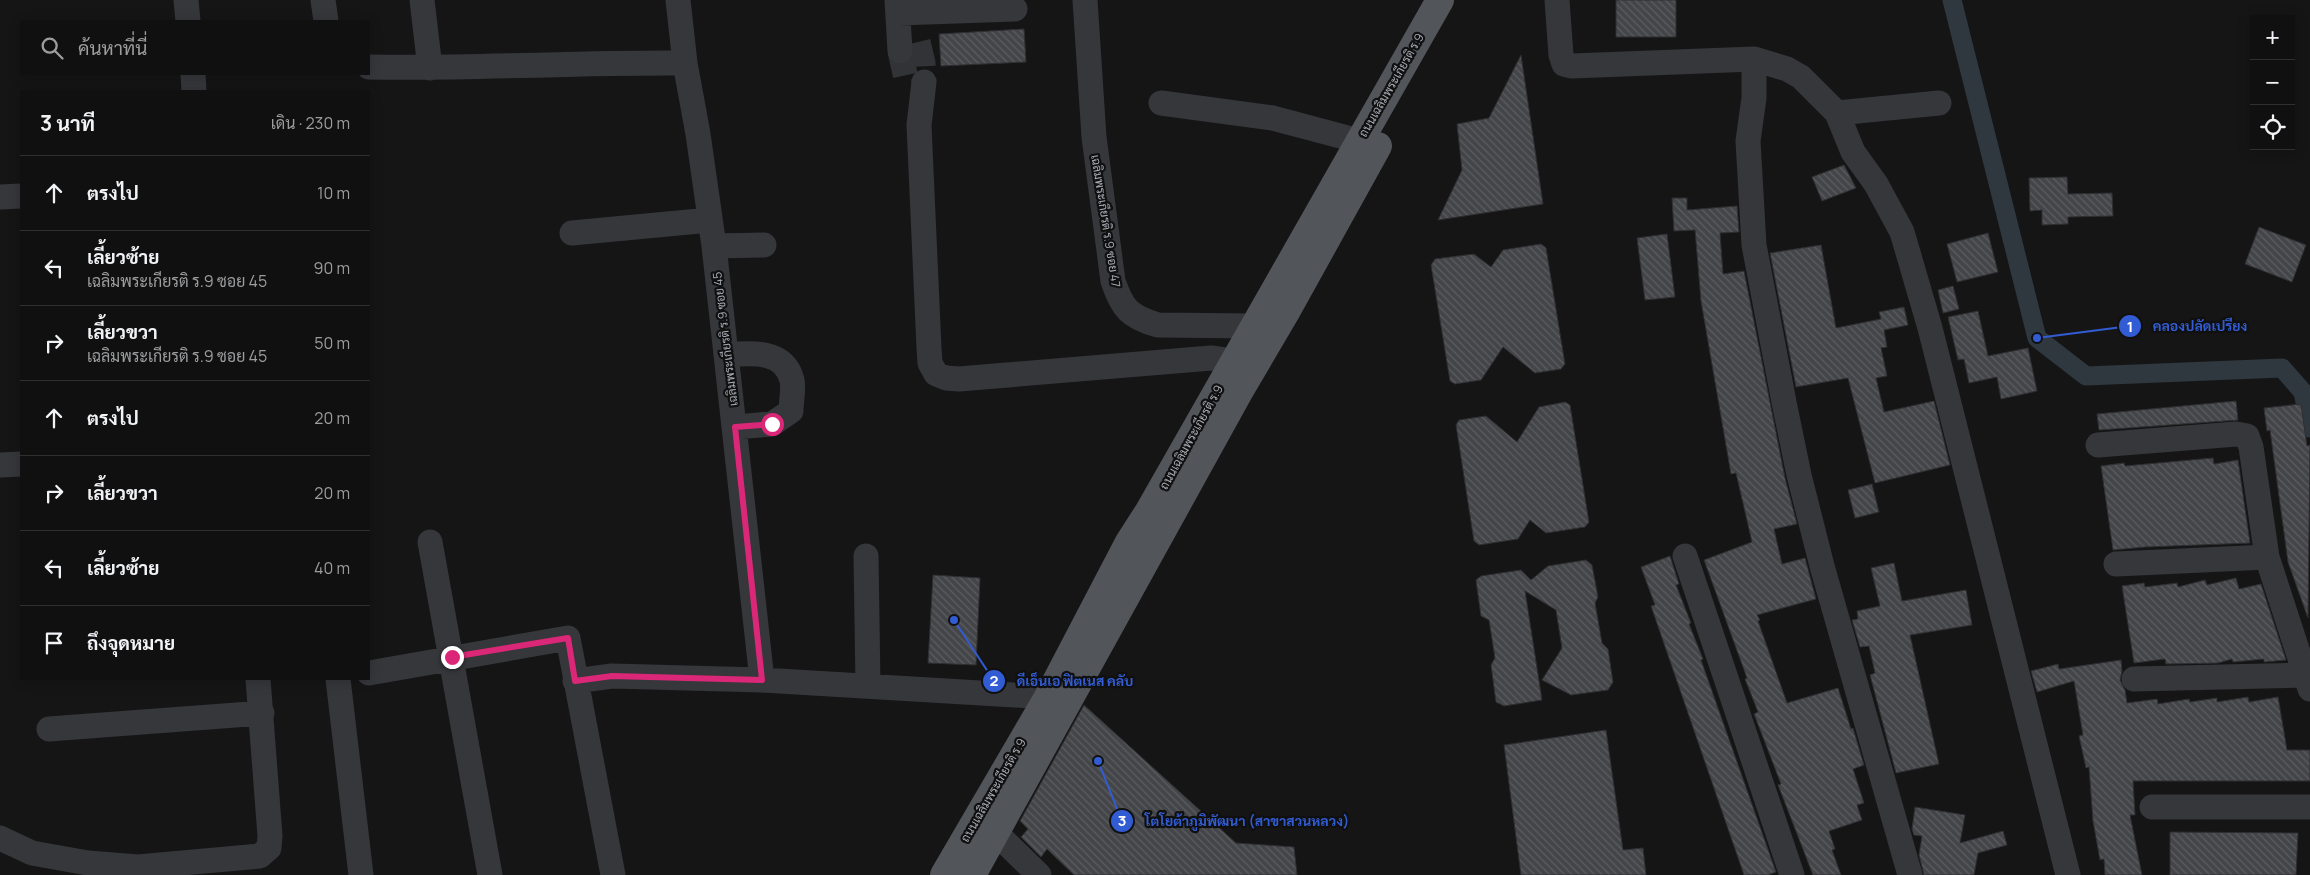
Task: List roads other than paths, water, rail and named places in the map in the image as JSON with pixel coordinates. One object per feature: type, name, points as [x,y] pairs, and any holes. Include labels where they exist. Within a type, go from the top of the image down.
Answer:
[{"type":"main road","name":"ถนนเฉลิมพระเกียรติ ร.9","points":[[944,875],[1048,697],[1129,542],[1154,503],[1233,361],[1440,0]]},
{"type":"main road","name":"ถนนเฉลิมพระเกียรติ ร.9","points":[[972,875],[1211,441],[1286,312],[1459,0]]},
{"type":"street","points":[[186,0],[188,20]]},
{"type":"street","points":[[323,0],[326,20]]},
{"type":"street","points":[[422,0],[430,68]]},
{"type":"street","name":"เฉลิมพระเกียรติ ร.9 ซอย 45","points":[[678,0],[685,63],[698,134],[714,246],[762,680]]},
{"type":"street","name":"เฉลิมพระเกียรติ ร.9 ซอย 47","points":[[1085,0],[1094,137],[1113,281],[1120,301],[1129,312],[1143,320],[1158,325],[1253,326]]},
{"type":"street","points":[[1557,0],[1561,55],[1564,64],[1572,66],[1754,59],[1787,69],[1802,77],[1837,113],[1853,152],[1876,184],[1902,232],[1930,328],[2068,875]]},
{"type":"street","points":[[909,46],[898,12],[1015,9]]},
{"type":"street","points":[[1754,59],[1754,98],[1748,141],[1753,235],[1784,402],[1798,475],[1822,566],[1910,875]]},
{"type":"street","points":[[370,67],[430,68],[604,62],[685,63]]},
{"type":"street","points":[[193,75],[194,90]]},
{"type":"street","points":[[916,82],[930,363],[936,374],[946,378],[959,379],[1211,358],[1233,361]]},
{"type":"street","points":[[1161,103],[1273,118],[1359,141]]},
{"type":"street","points":[[1837,113],[1939,103]]},
{"type":"street","points":[[0,197],[20,196]]},
{"type":"street","points":[[572,233],[710,220]]},
{"type":"street","points":[[714,246],[764,245]]},
{"type":"street","points":[[726,355],[755,352],[777,359],[785,366],[792,380],[791,411],[772,424],[735,427]]},
{"type":"street","points":[[2098,444],[2236,434],[2247,436],[2251,447],[2267,557],[2308,682],[2134,679]]},
{"type":"street","points":[[0,465],[20,464]]},
{"type":"street","points":[[430,542],[490,875]]},
{"type":"street","points":[[866,556],[868,686]]},
{"type":"street","points":[[1685,556],[1792,875]]},
{"type":"street","points":[[2116,564],[2267,557]]},
{"type":"street","points":[[370,673],[568,638],[613,875]]},
{"type":"street","points":[[575,681],[612,676],[762,680],[1048,697]]},
{"type":"street","points":[[0,838],[32,853],[88,864],[138,867],[260,856],[269,848],[270,836],[258,680]]},
{"type":"street","points":[[338,680],[361,875]]},
{"type":"street","points":[[49,729],[262,713]]},
{"type":"street","points":[[2152,806],[2310,807]]},
{"type":"street","points":[[996,833],[1039,875]]},
{"type":"waterway","points":[[1952,0],[2037,338],[2086,376],[2282,368],[2303,392],[2310,428]]},
{"type":"tunnel","points":[[918,42],[923,63],[924,82]]},
{"type":"tunnel","points":[[900,51],[907,83]]},
{"type":"place","name":"คลองปลัดเปรียง","points":[[2037,338]]},
{"type":"place","name":"ดีเอ็นเอ ฟิตเนส คลับ","points":[[954,620]]},
{"type":"place","name":"โตโยต้าภูมิพัฒนา (สาขาสวนหลวง)","points":[[1098,761]]}]
